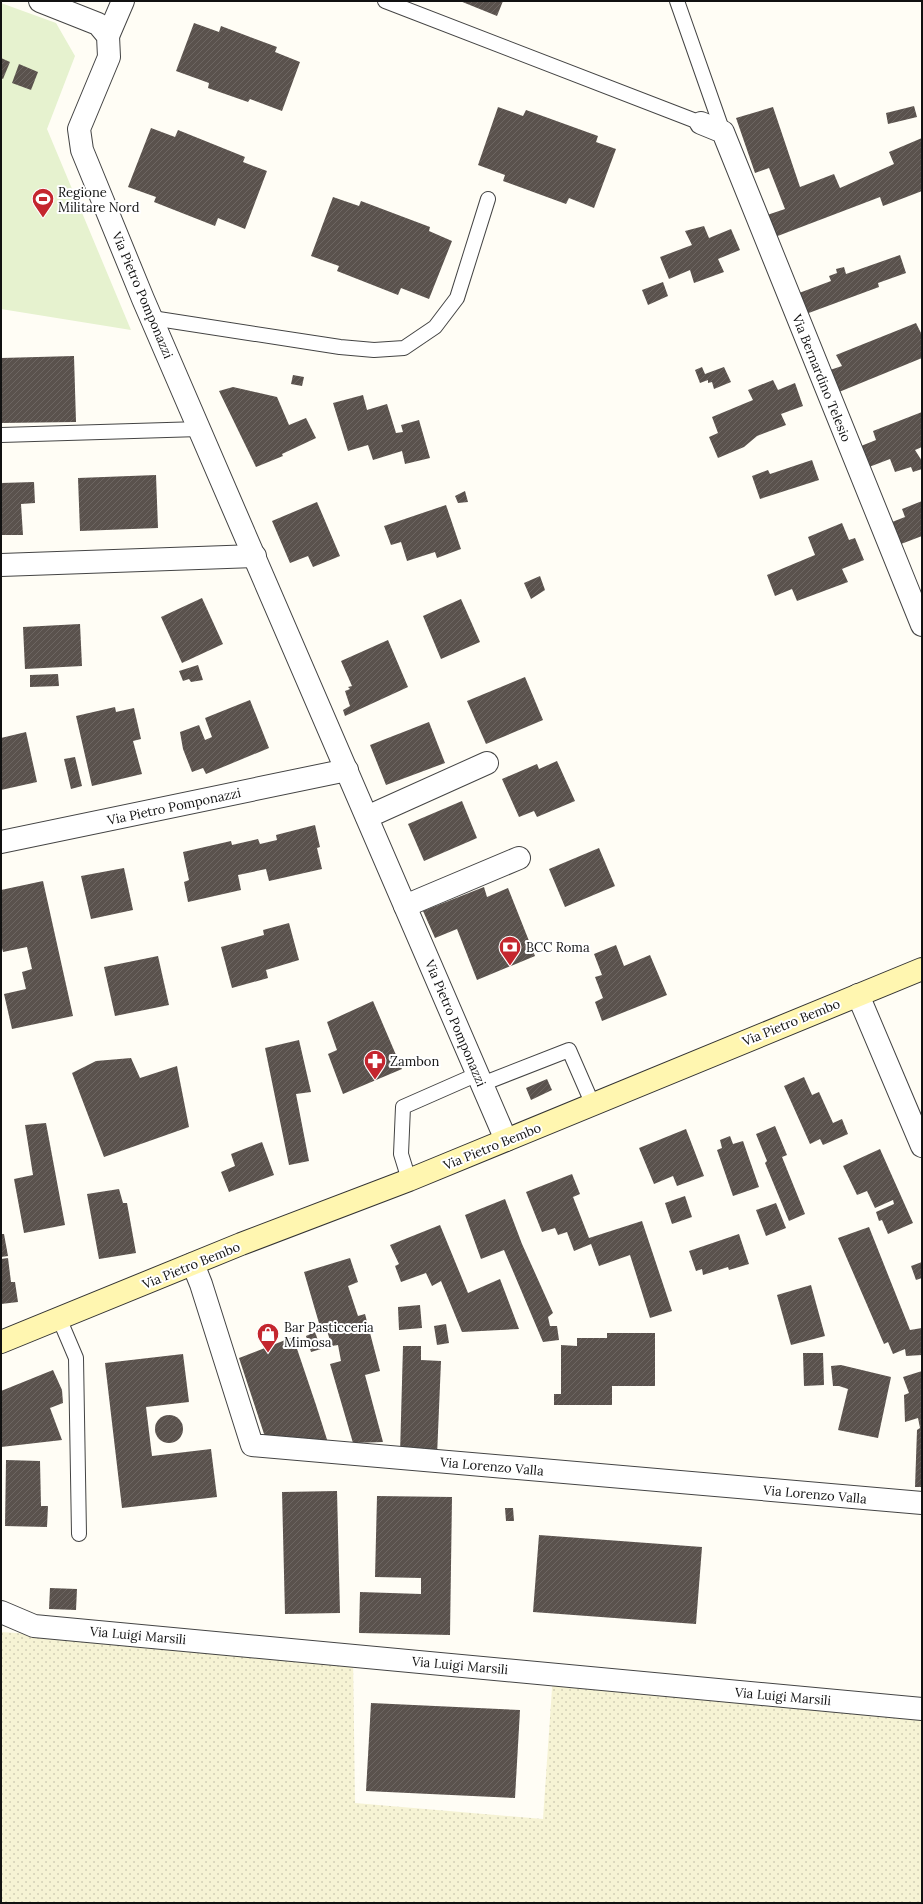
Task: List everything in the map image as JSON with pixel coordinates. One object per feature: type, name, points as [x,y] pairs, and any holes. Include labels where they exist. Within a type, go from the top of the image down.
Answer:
[{"type":"main road","name":"Via Pietro Bembo","points":[[1,1342],[193,1264],[409,1180],[922,969]]},
{"type":"street","points":[[40,1],[98,24],[108,36],[124,1]]},
{"type":"street","name":"Via Pietro Pomponazzi","points":[[108,36],[109,57],[79,129],[82,150],[152,318],[506,1140]]},
{"type":"street","points":[[701,123],[723,132]]},
{"type":"street","name":"Via Bernardino Telesio","points":[[723,132],[922,625]]},
{"type":"street","points":[[1,565],[255,556]]},
{"type":"street","points":[[367,816],[487,763]]},
{"type":"street","name":"Via Pietro Pomponazzi","points":[[1,842],[346,770]]},
{"type":"street","points":[[405,906],[519,858]]},
{"type":"street","points":[[858,995],[922,1146]]},
{"type":"street","name":"Via Lorenzo Valla","points":[[193,1264],[204,1291],[252,1445],[922,1504]]},
{"type":"street","name":"Via Luigi Marsili","points":[[1,1612],[34,1626],[922,1709]]},
{"type":"lane","points":[[385,1],[701,123]]},
{"type":"lane","points":[[677,1],[723,132]]},
{"type":"lane","points":[[152,318],[340,347],[374,350],[404,348],[435,327],[457,298],[488,199]]},
{"type":"lane","points":[[1,435],[200,429]]},
{"type":"lane","points":[[409,1180],[401,1154],[403,1107],[480,1079],[569,1050],[593,1105]]},
{"type":"lane","points":[[59,1318],[76,1358],[79,1534]]},
{"type":"shaded area","points":[[1,1632],[353,1655],[355,1803],[543,1819],[553,1674],[922,1708],[922,1903],[1,1903]]},
{"type":"green space","name":"Regione Militare Nord","points":[[1,3],[56,23],[75,56],[47,129],[131,330],[1,309]]},
{"type":"building","points":[[460,1],[503,1],[497,16]]},
{"type":"building","points":[[194,23],[219,32],[221,26],[277,47],[275,52],[300,62],[282,111],[250,99],[248,102],[208,88],[209,83],[176,71]]},
{"type":"building","points":[[1,58],[10,62],[3,79],[1,78]]},
{"type":"building","points":[[19,64],[38,72],[31,90],[12,83]]},
{"type":"building","points":[[914,106],[917,117],[888,124],[886,113]]},
{"type":"building","points":[[498,107],[523,116],[526,110],[598,136],[596,142],[616,149],[594,208],[569,198],[566,204],[503,181],[505,175],[478,165]]},
{"type":"building","points":[[773,107],[800,187],[834,174],[840,188],[894,164],[889,152],[922,138],[922,191],[883,206],[880,197],[775,237],[767,215],[785,209],[769,168],[755,173],[736,118]]},
{"type":"building","points":[[151,128],[175,137],[178,130],[245,157],[243,162],[267,171],[245,229],[218,218],[215,226],[154,202],[156,197],[128,187]]},
{"type":"building","points":[[333,197],[359,206],[361,201],[430,227],[429,231],[452,241],[429,299],[401,288],[398,295],[337,271],[339,266],[311,256]]},
{"type":"building","points":[[704,226],[709,238],[731,229],[740,250],[718,259],[724,272],[694,283],[690,270],[669,279],[660,257],[692,245],[685,231]]},
{"type":"building","points":[[900,255],[906,273],[878,283],[879,287],[806,314],[799,293],[831,281],[829,276],[837,273],[836,269],[844,267],[846,274]]},
{"type":"building","points":[[663,282],[668,296],[648,305],[642,290]]},
{"type":"building","points":[[916,323],[922,335],[922,358],[839,392],[830,370],[842,366],[836,355]]},
{"type":"building","points":[[74,356],[76,422],[1,423],[1,358]]},
{"type":"building","points":[[702,367],[705,374],[724,367],[731,382],[714,389],[712,382],[708,383],[708,380],[700,383],[695,370]]},
{"type":"building","points":[[293,375],[304,377],[302,386],[291,384]]},
{"type":"building","points":[[773,380],[778,390],[795,383],[803,406],[781,414],[786,425],[757,436],[744,447],[718,458],[709,437],[718,433],[712,417],[753,400],[748,390]]},
{"type":"building","points":[[233,387],[277,397],[289,425],[306,418],[316,438],[282,454],[283,456],[256,467],[219,391]]},
{"type":"building","points":[[363,395],[367,410],[387,404],[396,433],[403,432],[401,425],[419,420],[430,458],[405,464],[402,451],[373,460],[368,445],[348,451],[333,403]]},
{"type":"building","points":[[922,412],[922,447],[915,450],[922,461],[922,469],[913,472],[911,467],[895,472],[890,459],[869,467],[861,446],[876,440],[873,431]]},
{"type":"building","points":[[812,460],[819,480],[760,499],[752,476],[768,470],[770,474]]},
{"type":"building","points":[[156,475],[158,528],[80,531],[78,478]]},
{"type":"building","points":[[34,482],[35,503],[21,504],[23,535],[1,535],[1,483]]},
{"type":"building","points":[[465,491],[468,502],[458,503],[455,496]]},
{"type":"building","points":[[922,501],[922,536],[901,544],[892,522],[905,517],[902,509]]},
{"type":"building","points":[[317,502],[340,556],[313,567],[308,556],[290,563],[272,521]]},
{"type":"building","points":[[446,505],[461,549],[437,558],[435,552],[407,561],[401,542],[391,545],[384,526]]},
{"type":"building","points":[[842,523],[849,540],[855,538],[864,560],[842,569],[848,582],[797,601],[792,589],[775,596],[767,575],[815,555],[808,537]]},
{"type":"building","points":[[540,576],[545,590],[531,599],[524,583]]},
{"type":"building","points":[[202,598],[223,644],[182,663],[161,617]]},
{"type":"building","points":[[461,599],[480,642],[441,659],[423,616]]},
{"type":"building","points":[[80,624],[82,666],[25,669],[23,627]]},
{"type":"building","points":[[388,640],[408,687],[345,716],[343,710],[350,706],[345,691],[350,689],[348,687],[352,686],[341,661]]},
{"type":"building","points":[[198,665],[203,680],[191,682],[189,679],[183,681],[179,671]]},
{"type":"building","points":[[58,674],[59,686],[30,687],[30,675]]},
{"type":"building","points":[[525,677],[543,720],[486,744],[467,701]]},
{"type":"building","points":[[250,700],[269,748],[206,774],[203,768],[192,772],[183,749],[180,732],[199,725],[205,740],[212,737],[205,718]]},
{"type":"building","points":[[115,707],[116,712],[134,708],[141,739],[133,741],[142,774],[92,786],[76,716]]},
{"type":"building","points":[[429,722],[445,763],[386,785],[370,745]]},
{"type":"building","points":[[26,732],[37,782],[1,790],[1,738]]},
{"type":"building","points":[[75,757],[82,786],[71,789],[64,759]]},
{"type":"building","points":[[557,761],[575,801],[537,817],[534,811],[519,817],[502,779],[537,764],[539,769]]},
{"type":"building","points":[[462,801],[477,838],[424,861],[408,824]]},
{"type":"building","points":[[315,825],[320,847],[317,848],[322,869],[269,881],[266,869],[238,875],[241,890],[188,902],[184,882],[189,880],[183,852],[231,841],[232,845],[258,839],[260,844],[277,840],[276,835]]},
{"type":"building","points":[[599,848],[615,886],[565,907],[549,869]]},
{"type":"building","points":[[124,868],[133,910],[91,919],[81,876]]},
{"type":"building","points":[[43,881],[73,1016],[12,1029],[4,994],[26,989],[22,972],[32,969],[27,947],[3,952],[1,944],[1,890]]},
{"type":"building","points":[[484,887],[487,897],[508,888],[535,956],[477,980],[457,929],[435,938],[423,911]]},
{"type":"building","points":[[289,923],[299,960],[266,970],[268,978],[232,988],[221,947],[264,935],[263,930]]},
{"type":"building","points":[[616,945],[624,966],[650,955],[667,995],[602,1021],[595,1002],[603,998],[595,977],[602,975],[594,954]]},
{"type":"building","points":[[158,956],[169,1005],[115,1016],[104,967]]},
{"type":"building","points":[[373,1001],[402,1069],[343,1094],[328,1054],[337,1050],[327,1022]]},
{"type":"building","points":[[299,1040],[311,1092],[296,1094],[309,1161],[289,1165],[265,1048]]},
{"type":"building","points":[[131,1058],[140,1078],[177,1066],[189,1127],[104,1157],[72,1073],[96,1061]]},
{"type":"building","points":[[804,1077],[812,1095],[819,1092],[833,1123],[842,1119],[848,1134],[823,1145],[820,1139],[810,1144],[784,1086]]},
{"type":"building","points":[[547,1079],[552,1090],[531,1100],[526,1088]]},
{"type":"building","points":[[46,1123],[65,1225],[24,1233],[14,1179],[33,1175],[25,1125]]},
{"type":"building","points":[[775,1126],[787,1155],[782,1157],[805,1214],[789,1221],[765,1163],[767,1161],[756,1134]]},
{"type":"building","points":[[686,1129],[704,1176],[677,1186],[673,1176],[654,1184],[639,1148]]},
{"type":"building","points":[[730,1136],[733,1144],[743,1141],[759,1187],[733,1196],[717,1150],[722,1148],[720,1140]]},
{"type":"building","points":[[262,1142],[274,1175],[229,1192],[221,1172],[235,1166],[231,1154]]},
{"type":"building","points":[[880,1149],[913,1223],[888,1234],[882,1220],[879,1221],[876,1212],[894,1204],[893,1200],[875,1208],[867,1191],[857,1195],[843,1166]]},
{"type":"building","points":[[572,1174],[580,1194],[573,1197],[589,1238],[642,1221],[672,1311],[650,1318],[630,1255],[599,1266],[591,1244],[574,1251],[567,1232],[558,1235],[555,1228],[542,1232],[526,1192]]},
{"type":"building","points":[[119,1189],[123,1203],[127,1203],[136,1253],[99,1259],[87,1194]]},
{"type":"building","points":[[685,1196],[692,1217],[672,1224],[665,1203]]},
{"type":"building","points":[[505,1199],[522,1244],[553,1313],[548,1317],[550,1326],[557,1326],[559,1340],[543,1342],[504,1250],[481,1259],[465,1215]]},
{"type":"building","points":[[776,1203],[786,1228],[766,1236],[756,1210]]},
{"type":"building","points":[[440,1225],[468,1293],[500,1279],[519,1329],[462,1332],[441,1281],[432,1286],[426,1273],[401,1282],[395,1266],[399,1264],[390,1245]]},
{"type":"building","points":[[869,1227],[910,1330],[922,1328],[922,1355],[906,1356],[905,1349],[893,1354],[888,1342],[884,1344],[838,1238]]},
{"type":"building","points":[[1,1234],[4,1234],[8,1256],[1,1257]]},
{"type":"building","points":[[739,1234],[749,1264],[729,1270],[728,1267],[703,1275],[702,1269],[696,1271],[689,1251]]},
{"type":"building","points":[[8,1258],[11,1282],[15,1282],[18,1302],[1,1304],[1,1259]]},
{"type":"building","points":[[350,1258],[358,1282],[348,1286],[358,1316],[365,1314],[380,1371],[365,1375],[383,1442],[353,1443],[330,1364],[341,1361],[338,1345],[332,1346],[326,1328],[321,1330],[304,1272]]},
{"type":"building","points":[[922,1262],[922,1278],[916,1280],[911,1266]]},
{"type":"building","points":[[811,1285],[825,1336],[791,1345],[777,1295]]},
{"type":"building","points":[[420,1305],[422,1328],[399,1330],[398,1307]]},
{"type":"building","points":[[446,1324],[449,1343],[437,1345],[434,1326]]},
{"type":"building","points":[[315,1332],[321,1349],[311,1352],[306,1336]]},
{"type":"building","points":[[607,1333],[655,1333],[655,1386],[612,1386],[612,1405],[554,1405],[554,1394],[561,1394],[561,1345],[577,1346],[577,1338],[607,1338]]},
{"type":"building","points":[[293,1337],[330,1449],[267,1443],[239,1358]]},
{"type":"building","points":[[403,1346],[421,1346],[421,1360],[441,1361],[437,1456],[400,1454]]},
{"type":"building","points":[[803,1353],[823,1353],[824,1385],[804,1386]]},
{"type":"building","points":[[183,1354],[189,1402],[146,1407],[152,1456],[211,1449],[217,1497],[122,1508],[105,1363]]},
{"type":"building","points":[[841,1365],[891,1377],[878,1438],[838,1430],[848,1389],[833,1386],[831,1366]]},
{"type":"building","points":[[53,1370],[62,1390],[63,1403],[50,1408],[62,1440],[1,1447],[1,1391]]},
{"type":"building","points":[[922,1371],[922,1487],[915,1487],[917,1430],[920,1428],[918,1418],[905,1422],[904,1395],[909,1393],[903,1377]]},
{"type":"building","points":[[169,1415],[175,1416],[179,1419],[182,1423],[182,1435],[179,1439],[175,1442],[169,1443],[163,1442],[159,1439],[156,1435],[155,1429],[156,1423],[159,1419],[163,1416]]},
{"type":"building","points":[[6,1460],[40,1461],[41,1506],[48,1506],[47,1527],[5,1526]]},
{"type":"building","points":[[337,1491],[340,1613],[285,1614],[282,1492]]},
{"type":"building","points":[[377,1496],[452,1497],[450,1635],[359,1633],[360,1592],[421,1594],[421,1578],[375,1577]]},
{"type":"building","points":[[505,1508],[513,1508],[514,1521],[506,1521]]},
{"type":"building","points":[[539,1535],[702,1547],[696,1624],[533,1612]]},
{"type":"building","points":[[50,1588],[77,1589],[76,1610],[49,1609]]},
{"type":"building","points":[[371,1703],[520,1710],[515,1798],[366,1791]]},
{"type":"place","name":"Regione Militare Nord","points":[[43,218]]},
{"type":"place","name":"BCC Roma","points":[[510,966]]},
{"type":"place","name":"Zambon","points":[[375,1080]]},
{"type":"place","name":"Bar Pasticceria Mimosa","points":[[268,1354]]}]
